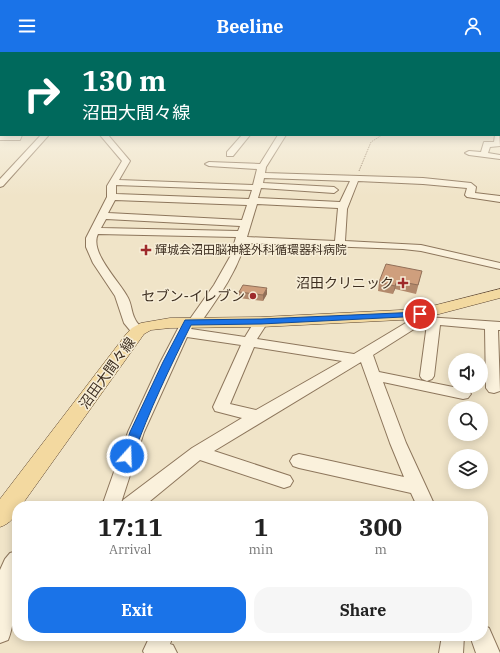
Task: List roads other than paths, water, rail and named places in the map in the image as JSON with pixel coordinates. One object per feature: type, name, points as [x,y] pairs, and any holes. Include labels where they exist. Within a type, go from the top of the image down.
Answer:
[{"type":"main road","name":"沼田大間々線","points":[[0,517],[138,331],[156,324],[188,325],[425,319],[500,293]]},
{"type":"street","points":[[0,184],[12,170],[33,151],[40,140]]},
{"type":"street","points":[[108,140],[126,161],[111,186],[112,197],[94,231],[90,246],[100,266],[126,304],[126,313],[131,324],[138,331]]},
{"type":"street","points":[[230,154],[242,140]]},
{"type":"street","points":[[113,501],[136,432],[188,325],[220,286],[236,255],[259,179],[279,140]]},
{"type":"street","points":[[484,155],[487,144],[497,144],[498,140]]},
{"type":"street","points":[[469,153],[500,157]]},
{"type":"street","points":[[209,164],[259,179],[334,190]]},
{"type":"street","points":[[113,182],[259,179],[423,181],[472,186],[470,195],[500,199]]},
{"type":"street","points":[[340,244],[342,209],[355,179]]},
{"type":"street","points":[[112,197],[344,205]]},
{"type":"street","points":[[102,216],[245,223]]},
{"type":"street","points":[[94,231],[241,237],[294,243],[403,246],[420,248],[500,266]]},
{"type":"street","points":[[425,319],[427,376]]},
{"type":"street","points":[[136,501],[198,453],[258,416],[425,319],[495,326],[496,361],[492,388]]},
{"type":"street","points":[[258,416],[221,407],[249,342],[261,322]]},
{"type":"street","points":[[188,325],[249,342],[361,357]]},
{"type":"street","points":[[361,357],[372,375],[424,501]]},
{"type":"street","points":[[372,375],[463,394]]},
{"type":"street","points":[[198,453],[284,481]]},
{"type":"street","points":[[299,461],[417,487]]},
{"type":"street","points":[[0,632],[5,589],[12,564]]},
{"type":"street","points":[[160,641],[155,650],[165,653]]},
{"type":"street","points":[[451,653],[452,641]]},
{"type":"place","name":"輝城会沼田脳神経外科循環器科病院","points":[[146,250]]},
{"type":"place","name":"沼田クリニック","points":[[403,283]]},
{"type":"place","name":"セブン-イレブン","points":[[253,296]]}]
